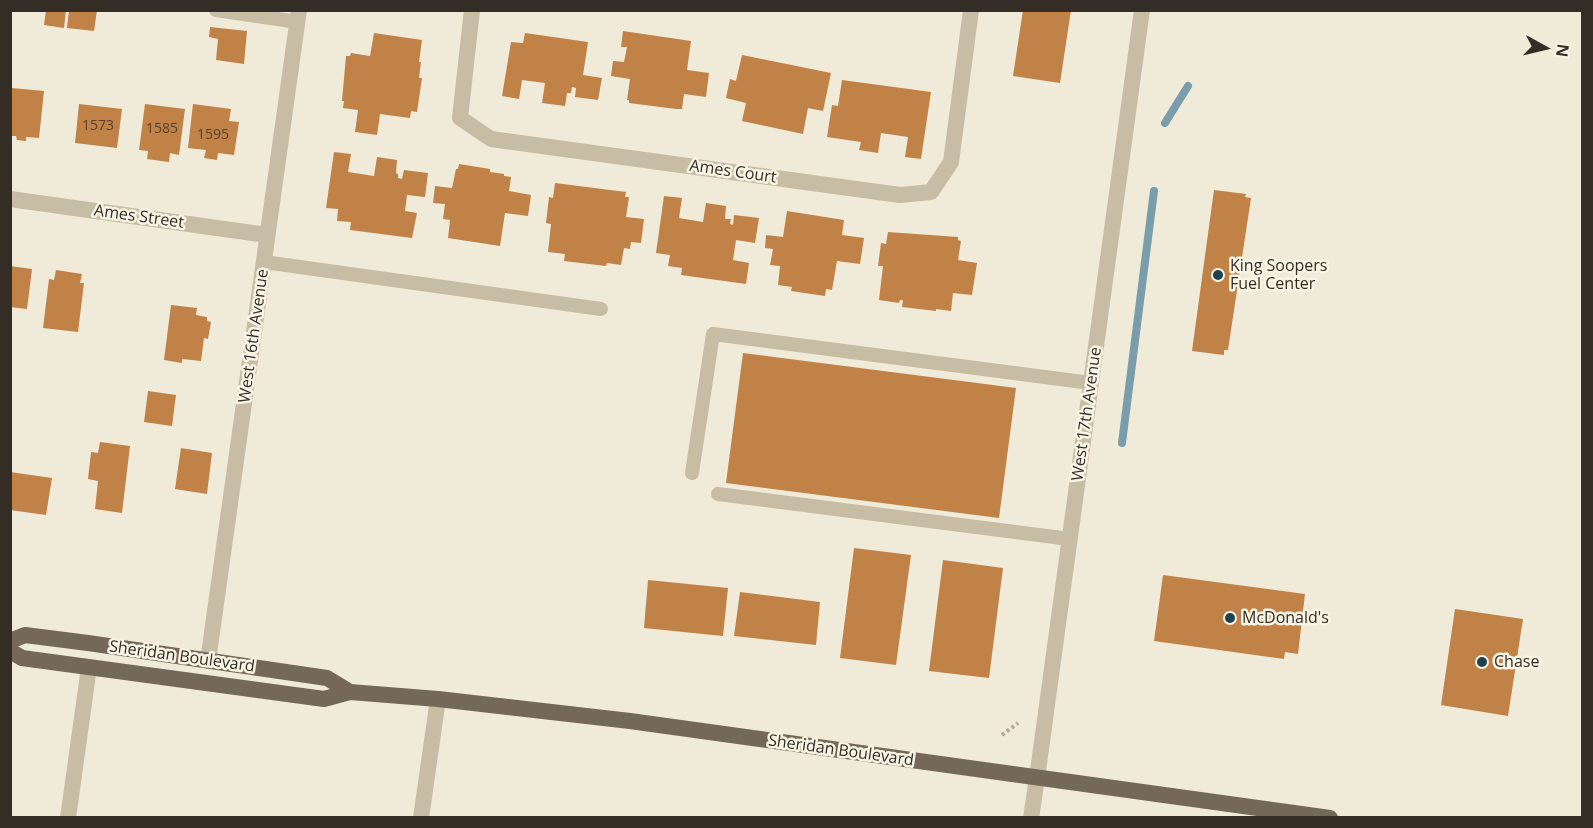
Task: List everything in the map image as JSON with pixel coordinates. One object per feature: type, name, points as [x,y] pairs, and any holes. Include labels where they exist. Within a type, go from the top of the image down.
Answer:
[{"type":"main road","name":"Sheridan Boulevard","points":[[10,641],[25,635],[327,678],[350,692]]},
{"type":"main road","name":"Sheridan Boulevard","points":[[10,651],[22,658],[324,699],[350,692],[438,699],[630,721],[1330,818]]},
{"type":"street","name":"Ames Court","points":[[472,10],[460,118],[491,139],[900,195],[931,192],[951,162],[971,10]]},
{"type":"street","name":"West 17th Avenue","points":[[1031,818],[1142,10]]},
{"type":"street","name":"West 16th Avenue","points":[[208,661],[299,16]]},
{"type":"street","name":"Ames Street","points":[[10,199],[267,236]]},
{"type":"street","points":[[68,818],[89,667]]},
{"type":"street","points":[[421,818],[438,699]]},
{"type":"lane","points":[[216,10],[299,16]]},
{"type":"lane","points":[[264,262],[601,309]]},
{"type":"lane","points":[[692,473],[712,334],[1091,383]]},
{"type":"lane","points":[[718,494],[1070,539]]},
{"type":"path","points":[[1002,735],[1018,723]]},
{"type":"building","points":[[46,10],[66,10],[64,28],[44,25]]},
{"type":"building","points":[[69,10],[97,10],[94,31],[67,28]]},
{"type":"building","points":[[1023,10],[1071,10],[1060,83],[1013,76]]},
{"type":"building","points":[[210,27],[247,31],[244,64],[216,60],[218,39],[209,37]]},
{"type":"building","points":[[623,31],[691,41],[687,70],[709,73],[706,97],[684,94],[682,109],[629,103],[627,100],[630,79],[611,76],[613,61],[624,62],[627,47],[621,47]]},
{"type":"building","points":[[374,33],[422,40],[419,78],[422,78],[417,112],[411,111],[410,118],[380,114],[377,135],[355,132],[358,110],[343,108],[344,101],[342,101],[346,56],[350,56],[351,53],[370,56]]},
{"type":"building","points":[[525,33],[588,42],[583,75],[602,78],[598,100],[575,97],[576,88],[572,87],[571,93],[567,93],[565,106],[542,103],[545,83],[522,80],[519,99],[502,96],[511,42],[523,43]]},
{"type":"building","points":[[742,55],[831,73],[823,111],[808,108],[803,134],[742,121],[746,103],[726,98],[730,79],[736,81]]},
{"type":"building","points":[[842,80],[931,92],[921,159],[905,157],[908,137],[881,133],[878,153],[859,150],[861,142],[827,137],[832,105],[838,106]]},
{"type":"building","points":[[12,88],[44,91],[39,138],[26,137],[26,141],[10,136]]},
{"type":"building","points":[[79,104],[122,109],[117,148],[75,143]]},
{"type":"building","points":[[145,104],[185,109],[179,155],[170,153],[169,162],[147,159],[148,151],[139,150]]},
{"type":"building","points":[[193,104],[231,109],[229,121],[239,122],[234,155],[218,153],[217,160],[204,158],[206,150],[188,148]]},
{"type":"building","points":[[334,152],[351,154],[348,172],[374,176],[377,157],[397,160],[398,178],[402,179],[404,170],[428,173],[425,197],[407,195],[405,211],[417,213],[412,238],[350,230],[351,222],[337,221],[338,209],[326,208]]},
{"type":"building","points":[[459,164],[490,169],[490,172],[511,177],[509,191],[531,195],[528,216],[505,213],[500,246],[448,238],[450,220],[443,219],[445,204],[433,203],[435,186],[452,188]]},
{"type":"building","points":[[555,183],[626,192],[625,197],[629,197],[626,217],[644,219],[641,243],[631,242],[630,249],[624,248],[621,265],[607,263],[606,266],[564,261],[565,254],[548,252],[551,224],[546,223],[549,197],[553,198]]},
{"type":"building","points":[[1214,190],[1246,194],[1245,197],[1251,198],[1228,350],[1224,350],[1224,355],[1192,351]]},
{"type":"building","points":[[664,196],[682,198],[679,218],[703,222],[706,203],[726,206],[725,219],[731,219],[730,224],[733,225],[734,215],[759,218],[755,243],[736,240],[733,260],[749,263],[746,284],[681,275],[682,268],[668,266],[670,255],[656,253]]},
{"type":"building","points":[[787,211],[844,220],[842,235],[864,238],[860,264],[837,261],[832,290],[826,289],[825,296],[791,291],[792,287],[778,285],[780,266],[770,265],[773,249],[765,248],[766,235],[783,237]]},
{"type":"building","points":[[888,232],[958,237],[961,241],[958,260],[977,263],[972,295],[953,293],[951,311],[902,307],[903,300],[899,303],[879,300],[883,266],[878,266],[881,243],[886,244]]},
{"type":"building","points":[[10,266],[32,269],[27,309],[10,307]]},
{"type":"building","points":[[56,270],[82,274],[80,283],[84,283],[78,332],[43,328],[49,279],[54,280]]},
{"type":"building","points":[[171,305],[197,308],[196,315],[207,317],[207,321],[211,322],[208,339],[204,338],[201,361],[182,359],[182,363],[164,360]]},
{"type":"building","points":[[743,353],[1016,388],[999,518],[726,483]]},
{"type":"building","points":[[148,391],[176,395],[172,426],[144,422]]},
{"type":"building","points":[[100,442],[130,446],[122,513],[95,509],[98,481],[88,479],[91,452],[98,453]]},
{"type":"building","points":[[181,448],[212,453],[207,494],[175,489]]},
{"type":"building","points":[[10,472],[52,478],[46,515],[10,510]]},
{"type":"building","points":[[854,548],[911,555],[896,665],[840,658]]},
{"type":"building","points":[[943,560],[1003,568],[989,678],[929,671]]},
{"type":"building","name":"McDonald's","points":[[1163,575],[1305,594],[1298,654],[1285,652],[1284,659],[1154,641]]},
{"type":"building","points":[[648,580],[728,588],[723,636],[644,628]]},
{"type":"building","points":[[740,592],[820,602],[816,645],[734,636]]},
{"type":"building","name":"Chase","points":[[1455,609],[1523,619],[1508,716],[1441,705]]},
{"type":"waterway","points":[[1165,123],[1188,86]]},
{"type":"waterway","points":[[1122,443],[1154,191]]},
{"type":"place","name":"King Soopers Fuel Center","points":[[1218,275]]},
{"type":"place","name":"McDonald's","points":[[1230,618]]},
{"type":"place","name":"Chase","points":[[1482,662]]}]
